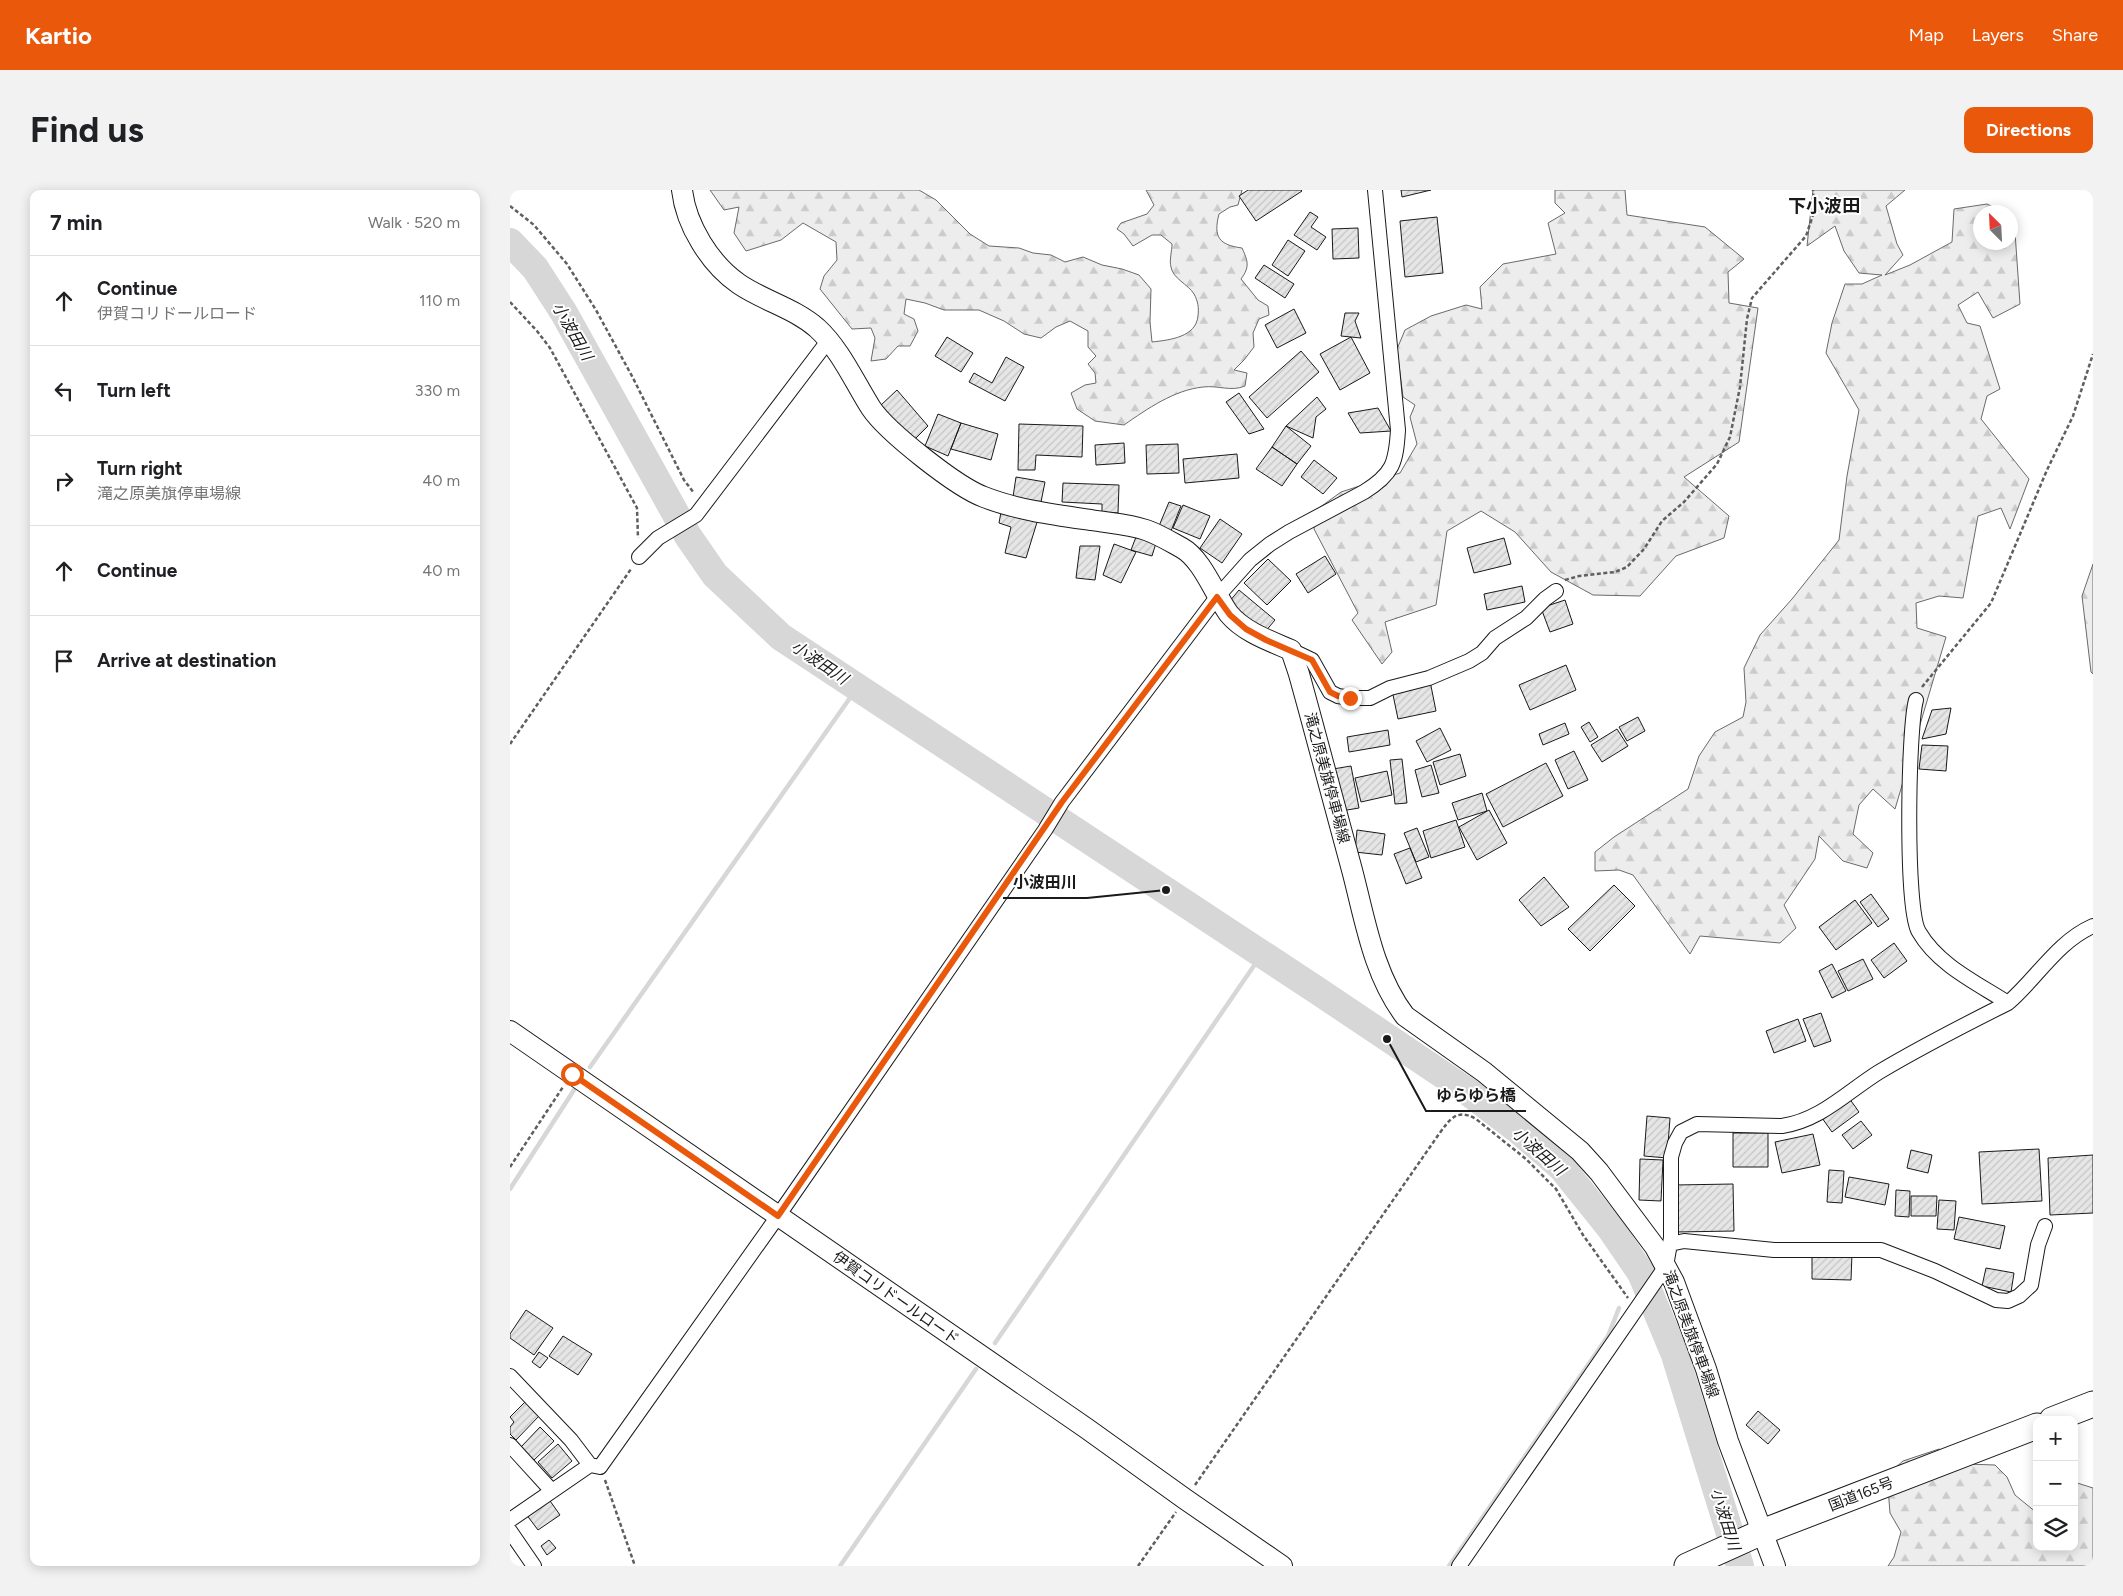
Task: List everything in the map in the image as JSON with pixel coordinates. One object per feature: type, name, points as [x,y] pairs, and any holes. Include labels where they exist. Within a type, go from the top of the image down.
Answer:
[{"type":"highway","points":[[2062,1416],[2093,1404]]},
{"type":"highway","name":"国道165号","points":[[1687,1566],[1757,1535],[2033,1428]]},
{"type":"main road","points":[[682,190],[685,207],[699,239],[722,269],[739,284],[803,318],[817,328],[828,341],[872,410],[906,444],[963,486],[983,497],[1008,504],[1147,530],[1185,550],[1195,559],[1230,615],[1246,629],[1266,640],[1291,650]]},
{"type":"main road","name":"滝之原美旗停車場線","points":[[1291,650],[1366,927],[1379,970],[1396,1004],[1405,1016],[1484,1072],[1580,1151],[1610,1187],[1655,1248],[1661,1274],[1674,1282],[1706,1369],[1757,1535],[1775,1566]]},
{"type":"main road","name":"伊賀コリドールロード","points":[[510,1031],[1086,1428],[1184,1499],[1282,1566]]},
{"type":"street","points":[[510,1520],[552,1490],[595,1466],[778,1216],[1062,802],[1217,597],[1250,560],[1270,544],[1379,483],[1391,469],[1397,454],[1398,430],[1375,190]]},
{"type":"street","points":[[639,557],[658,538],[700,509],[828,341]]},
{"type":"street","points":[[1291,650],[1312,660],[1330,692],[1344,697],[1370,698],[1390,688],[1429,678],[1469,661],[1482,653],[1495,638],[1526,618],[1556,591]]},
{"type":"street","points":[[1916,700],[1912,713],[1910,795],[1911,886],[1914,920],[1918,932],[1943,961],[2008,1003]]},
{"type":"street","points":[[1459,1566],[1661,1274],[1670,1244],[1671,1158],[1675,1143],[1682,1132],[1697,1124],[1782,1126],[1796,1124],[1812,1118],[1868,1079],[1914,1052],[2008,1003],[2064,945],[2093,926]]},
{"type":"street","points":[[1670,1244],[1684,1241],[1774,1250],[1881,1250],[1935,1271],[1996,1300],[2008,1302],[2019,1296],[2031,1285],[2038,1245],[2045,1226]]},
{"type":"street","points":[[510,1376],[595,1466]]},
{"type":"street","points":[[510,1445],[552,1490]]},
{"type":"street","points":[[510,1531],[534,1566]]},
{"type":"path","points":[[1556,591],[1566,578],[1615,572],[1627,566],[1644,549],[1662,521],[1684,502],[1717,464],[1730,437],[1740,387],[1747,319],[1752,298],[1806,236],[1814,212],[1814,190]]},
{"type":"path","points":[[510,206],[534,225],[566,264],[596,310],[700,509]]},
{"type":"path","points":[[510,302],[550,348],[637,508],[639,557],[510,744]]},
{"type":"path","points":[[1916,700],[1923,687],[1991,603],[2073,416],[2093,354]]},
{"type":"path","points":[[510,1167],[572,1074]]},
{"type":"path","points":[[1138,1566],[1439,1134],[1454,1116],[1461,1114],[1469,1115],[1476,1119],[1526,1159],[1556,1189],[1583,1235],[1638,1307]]},
{"type":"path","points":[[595,1466],[635,1566]]},
{"type":"green space","points":[[710,190],[919,190],[936,200],[970,234],[989,246],[1019,248],[1033,253],[1051,255],[1065,262],[1083,257],[1102,265],[1139,275],[1151,289],[1150,322],[1152,342],[1181,336],[1192,329],[1198,316],[1197,302],[1191,290],[1172,271],[1170,262],[1172,244],[1161,235],[1152,235],[1133,246],[1124,234],[1117,229],[1121,223],[1147,214],[1154,205],[1146,190],[1242,190],[1238,205],[1230,207],[1219,214],[1217,222],[1218,234],[1223,242],[1228,245],[1242,248],[1246,257],[1247,267],[1241,279],[1258,300],[1268,306],[1269,315],[1259,319],[1253,333],[1254,347],[1234,370],[1247,373],[1245,386],[1240,388],[1203,387],[1182,392],[1151,407],[1124,425],[1095,421],[1077,409],[1071,393],[1085,385],[1096,383],[1095,373],[1088,364],[1096,356],[1088,347],[1088,331],[1070,321],[1056,327],[1041,338],[1024,334],[1004,321],[979,310],[944,310],[906,299],[904,314],[914,319],[918,331],[910,346],[898,346],[886,359],[871,361],[875,338],[871,328],[852,329],[820,289],[824,276],[837,260],[836,242],[803,223],[781,240],[746,251],[734,233],[739,207],[724,210]]},
{"type":"green space","points":[[1555,190],[1625,190],[1627,215],[1705,227],[1744,259],[1728,272],[1729,303],[1758,308],[1739,442],[1684,477],[1729,516],[1724,538],[1676,556],[1640,596],[1593,595],[1551,572],[1515,532],[1481,511],[1447,531],[1436,605],[1385,622],[1392,652],[1382,664],[1352,620],[1358,613],[1314,529],[1319,508],[1341,492],[1400,473],[1417,444],[1410,417],[1415,405],[1403,397],[1397,349],[1405,330],[1431,316],[1466,305],[1482,309],[1480,287],[1503,264],[1556,254],[1548,223],[1565,213],[1555,203]]},
{"type":"green space","points":[[1813,190],[1905,190],[1886,206],[1897,244],[1903,255],[1885,275],[1910,265],[1952,242],[1954,209],[1973,206],[1973,250],[2016,250],[2020,304],[1993,318],[1978,292],[1958,305],[1967,323],[1980,326],[2000,389],[1987,396],[1981,419],[2029,479],[2010,529],[2001,508],[1978,516],[1963,598],[1939,596],[1916,603],[1917,628],[1946,637],[1895,809],[1873,789],[1859,805],[1853,834],[1873,853],[1867,868],[1843,861],[1819,836],[1815,859],[1784,905],[1796,928],[1780,943],[1700,936],[1690,954],[1633,875],[1619,870],[1595,871],[1595,852],[1614,837],[1688,789],[1699,756],[1715,732],[1743,717],[1746,702],[1744,668],[1760,635],[1792,599],[1839,540],[1847,476],[1859,410],[1826,353],[1832,323],[1845,284],[1862,284],[1882,275],[1859,273],[1844,251],[1835,226],[1807,246]]},
{"type":"green space","points":[[2093,564],[2093,674],[2091,672],[2082,596]]},
{"type":"green space","points":[[1939,1449],[1965,1464],[1995,1465],[2007,1477],[2015,1495],[2033,1510],[2033,1551],[2078,1551],[2078,1483],[2093,1488],[2093,1566],[1888,1566],[1894,1557],[1901,1532],[1890,1513],[1887,1475],[1903,1461]]},
{"type":"building","points":[[1248,190],[1302,191],[1256,221],[1239,196]]},
{"type":"building","points":[[1401,190],[1431,190],[1402,197]]},
{"type":"building","points":[[1310,212],[1318,217],[1311,227],[1326,237],[1317,250],[1294,235]]},
{"type":"building","points":[[1437,217],[1443,273],[1405,277],[1400,221]]},
{"type":"building","points":[[1358,228],[1359,258],[1333,259],[1332,229]]},
{"type":"building","points":[[1288,240],[1305,251],[1288,276],[1272,265]]},
{"type":"building","points":[[1264,265],[1294,284],[1285,298],[1255,278]]},
{"type":"building","points":[[1294,309],[1306,333],[1277,348],[1265,325]]},
{"type":"building","points":[[1345,313],[1359,313],[1355,321],[1361,338],[1341,336]]},
{"type":"building","points":[[947,337],[973,353],[961,372],[935,356]]},
{"type":"building","points":[[1351,337],[1370,373],[1340,390],[1320,354]]},
{"type":"building","points":[[1301,351],[1319,372],[1267,418],[1249,397]]},
{"type":"building","points":[[1006,357],[1024,367],[1005,401],[969,382],[974,373],[992,383]]},
{"type":"building","points":[[897,390],[928,426],[913,441],[880,406]]},
{"type":"building","points":[[1239,393],[1264,429],[1249,434],[1226,402]]},
{"type":"building","points":[[1317,397],[1326,409],[1316,417],[1313,438],[1286,426]]},
{"type":"building","points":[[1378,408],[1391,431],[1360,433],[1348,413]]},
{"type":"building","points":[[938,414],[961,423],[948,456],[925,446]]},
{"type":"building","points":[[961,423],[998,434],[991,460],[951,449]]},
{"type":"building","points":[[1019,424],[1083,426],[1082,457],[1036,455],[1035,470],[1018,470]]},
{"type":"building","points":[[1286,426],[1311,446],[1297,464],[1272,447]]},
{"type":"building","points":[[1124,443],[1125,463],[1096,465],[1095,445]]},
{"type":"building","points":[[1178,444],[1179,473],[1147,474],[1146,445]]},
{"type":"building","points":[[1272,447],[1297,464],[1282,486],[1256,469]]},
{"type":"building","points":[[1237,454],[1239,478],[1185,483],[1183,459]]},
{"type":"building","points":[[1314,460],[1337,478],[1323,494],[1301,477]]},
{"type":"building","points":[[1016,477],[1045,482],[1041,502],[1013,497]]},
{"type":"building","points":[[1063,483],[1119,485],[1118,513],[1102,512],[1102,504],[1062,502]]},
{"type":"building","points":[[1169,502],[1181,506],[1171,531],[1159,526]]},
{"type":"building","points":[[1183,505],[1210,516],[1200,539],[1173,528]]},
{"type":"building","points":[[1001,512],[1038,519],[1026,558],[1005,553],[1011,527],[999,523]]},
{"type":"building","points":[[1220,519],[1242,534],[1222,563],[1200,548]]},
{"type":"building","points":[[1136,537],[1156,543],[1152,556],[1131,550]]},
{"type":"building","points":[[1504,538],[1511,564],[1474,573],[1467,548]]},
{"type":"building","points":[[1114,544],[1136,552],[1121,583],[1103,575]]},
{"type":"building","points":[[1080,546],[1100,546],[1095,580],[1076,578]]},
{"type":"building","points":[[1325,556],[1336,574],[1308,593],[1296,574]]},
{"type":"building","points":[[1268,559],[1291,581],[1267,605],[1244,583]]},
{"type":"building","points":[[1522,586],[1525,602],[1487,610],[1484,594]]},
{"type":"building","points":[[1239,590],[1275,620],[1265,632],[1229,602]]},
{"type":"building","points":[[1565,600],[1573,624],[1550,632],[1541,608]]},
{"type":"building","points":[[1566,665],[1576,690],[1530,710],[1519,685]]},
{"type":"building","points":[[1430,681],[1436,711],[1398,719],[1392,690]]},
{"type":"building","points":[[1951,708],[1946,734],[1922,739],[1932,710]]},
{"type":"building","points":[[1638,717],[1645,731],[1627,741],[1619,727]]},
{"type":"building","points":[[1589,722],[1598,737],[1590,742],[1581,727]]},
{"type":"building","points":[[1565,723],[1569,734],[1543,745],[1539,734]]},
{"type":"building","points":[[1440,728],[1451,750],[1427,762],[1416,741]]},
{"type":"building","points":[[1617,729],[1628,746],[1602,762],[1591,745]]},
{"type":"building","points":[[1388,730],[1390,745],[1349,752],[1347,737]]},
{"type":"building","points":[[1922,745],[1948,746],[1946,771],[1919,769]]},
{"type":"building","points":[[1574,751],[1588,780],[1568,789],[1555,760]]},
{"type":"building","points":[[1460,754],[1466,776],[1440,785],[1433,762]]},
{"type":"building","points":[[1402,759],[1407,803],[1395,804],[1390,760]]},
{"type":"building","points":[[1546,763],[1563,796],[1503,827],[1486,794]]},
{"type":"building","points":[[1431,765],[1439,793],[1422,797],[1415,770]]},
{"type":"building","points":[[1351,766],[1359,808],[1341,811],[1333,769]]},
{"type":"building","points":[[1387,771],[1392,795],[1361,802],[1355,778]]},
{"type":"building","points":[[1482,793],[1487,811],[1458,820],[1452,803]]},
{"type":"building","points":[[1489,810],[1507,843],[1477,860],[1459,827]]},
{"type":"building","points":[[1456,820],[1465,847],[1431,858],[1423,831]]},
{"type":"building","points":[[1417,828],[1429,857],[1416,862],[1404,833]]},
{"type":"building","points":[[1357,830],[1385,834],[1382,855],[1355,852]]},
{"type":"building","points":[[1410,848],[1422,878],[1406,884],[1394,854]]},
{"type":"building","points":[[1544,877],[1569,907],[1541,926],[1519,900]]},
{"type":"building","points":[[1614,885],[1635,906],[1590,951],[1568,929]]},
{"type":"building","points":[[1871,894],[1889,919],[1878,927],[1860,902]]},
{"type":"building","points":[[1855,900],[1872,923],[1836,950],[1819,927]]},
{"type":"building","points":[[1894,943],[1907,961],[1884,978],[1871,960]]},
{"type":"building","points":[[1863,959],[1873,979],[1848,991],[1838,971]]},
{"type":"building","points":[[1832,964],[1846,991],[1832,998],[1819,971]]},
{"type":"building","points":[[1821,1013],[1831,1041],[1814,1047],[1803,1019]]},
{"type":"building","points":[[1798,1019],[1806,1041],[1774,1053],[1766,1031]]},
{"type":"building","points":[[1849,1098],[1859,1112],[1832,1132],[1822,1118]]},
{"type":"building","points":[[1647,1116],[1670,1118],[1667,1158],[1644,1156]]},
{"type":"building","points":[[1861,1121],[1872,1135],[1853,1149],[1842,1135]]},
{"type":"building","points":[[1733,1133],[1768,1133],[1768,1167],[1733,1167]]},
{"type":"building","points":[[1813,1134],[1820,1165],[1782,1173],[1775,1142]]},
{"type":"building","points":[[2039,1149],[2042,1201],[1982,1204],[1979,1152]]},
{"type":"building","points":[[1911,1150],[1932,1155],[1928,1173],[1907,1168]]},
{"type":"building","points":[[2093,1155],[2093,1213],[2050,1215],[2048,1158]]},
{"type":"building","points":[[1640,1159],[1663,1160],[1661,1201],[1639,1200]]},
{"type":"building","points":[[1829,1170],[1844,1171],[1842,1203],[1827,1202]]},
{"type":"building","points":[[1849,1177],[1889,1184],[1885,1205],[1845,1197]]},
{"type":"building","points":[[1733,1184],[1734,1231],[1676,1232],[1675,1185]]},
{"type":"building","points":[[1896,1190],[1910,1191],[1909,1217],[1895,1216]]},
{"type":"building","points":[[1911,1196],[1937,1196],[1936,1216],[1911,1216]]},
{"type":"building","points":[[1939,1200],[1956,1201],[1954,1230],[1937,1229]]},
{"type":"building","points":[[1959,1217],[2005,1226],[2000,1249],[1954,1239]]},
{"type":"building","points":[[1812,1253],[1852,1253],[1851,1280],[1812,1279]]},
{"type":"building","points":[[1986,1268],[2014,1273],[2011,1292],[1982,1286]]},
{"type":"building","points":[[526,1310],[553,1328],[534,1355],[510,1338],[510,1334]]},
{"type":"building","points":[[563,1336],[592,1354],[578,1375],[549,1356]]},
{"type":"building","points":[[539,1352],[548,1358],[540,1368],[532,1362]]},
{"type":"building","points":[[526,1401],[540,1415],[516,1440],[510,1434],[510,1427],[514,1422],[510,1417]]},
{"type":"building","points":[[1758,1411],[1780,1430],[1768,1444],[1746,1425]]},
{"type":"building","points":[[540,1427],[554,1441],[534,1460],[521,1447]]},
{"type":"building","points":[[558,1444],[572,1461],[552,1478],[538,1462]]},
{"type":"building","points":[[548,1498],[560,1515],[538,1530],[526,1514]]},
{"type":"building","points":[[549,1540],[556,1548],[547,1555],[541,1546]]},
{"type":"waterway","name":"小波田川","points":[[510,242],[535,268],[564,313],[688,536],[715,575],[781,637],[1467,1091],[1517,1129],[1562,1168],[1611,1229],[1641,1273],[1675,1355],[1740,1566]]},
{"type":"waterway","points":[[590,1067],[857,688]]},
{"type":"waterway","points":[[995,1343],[1262,954]]},
{"type":"waterway","points":[[510,1189],[574,1090]]},
{"type":"waterway","points":[[1449,1566],[1608,1336],[1619,1308]]},
{"type":"waterway","points":[[840,1566],[976,1369]]},
{"type":"place","name":"小波田川","points":[[1166,890]]},
{"type":"place","name":"ゆらゆら橋","points":[[1387,1039]]},
{"type":"district","name":"下小波田","points":[[1824,206]]},
{"type":"route","points":[[572,1074],[778,1216],[1062,802],[1217,597],[1230,615],[1246,629],[1312,660],[1330,692],[1338,696],[1350,698]]}]
